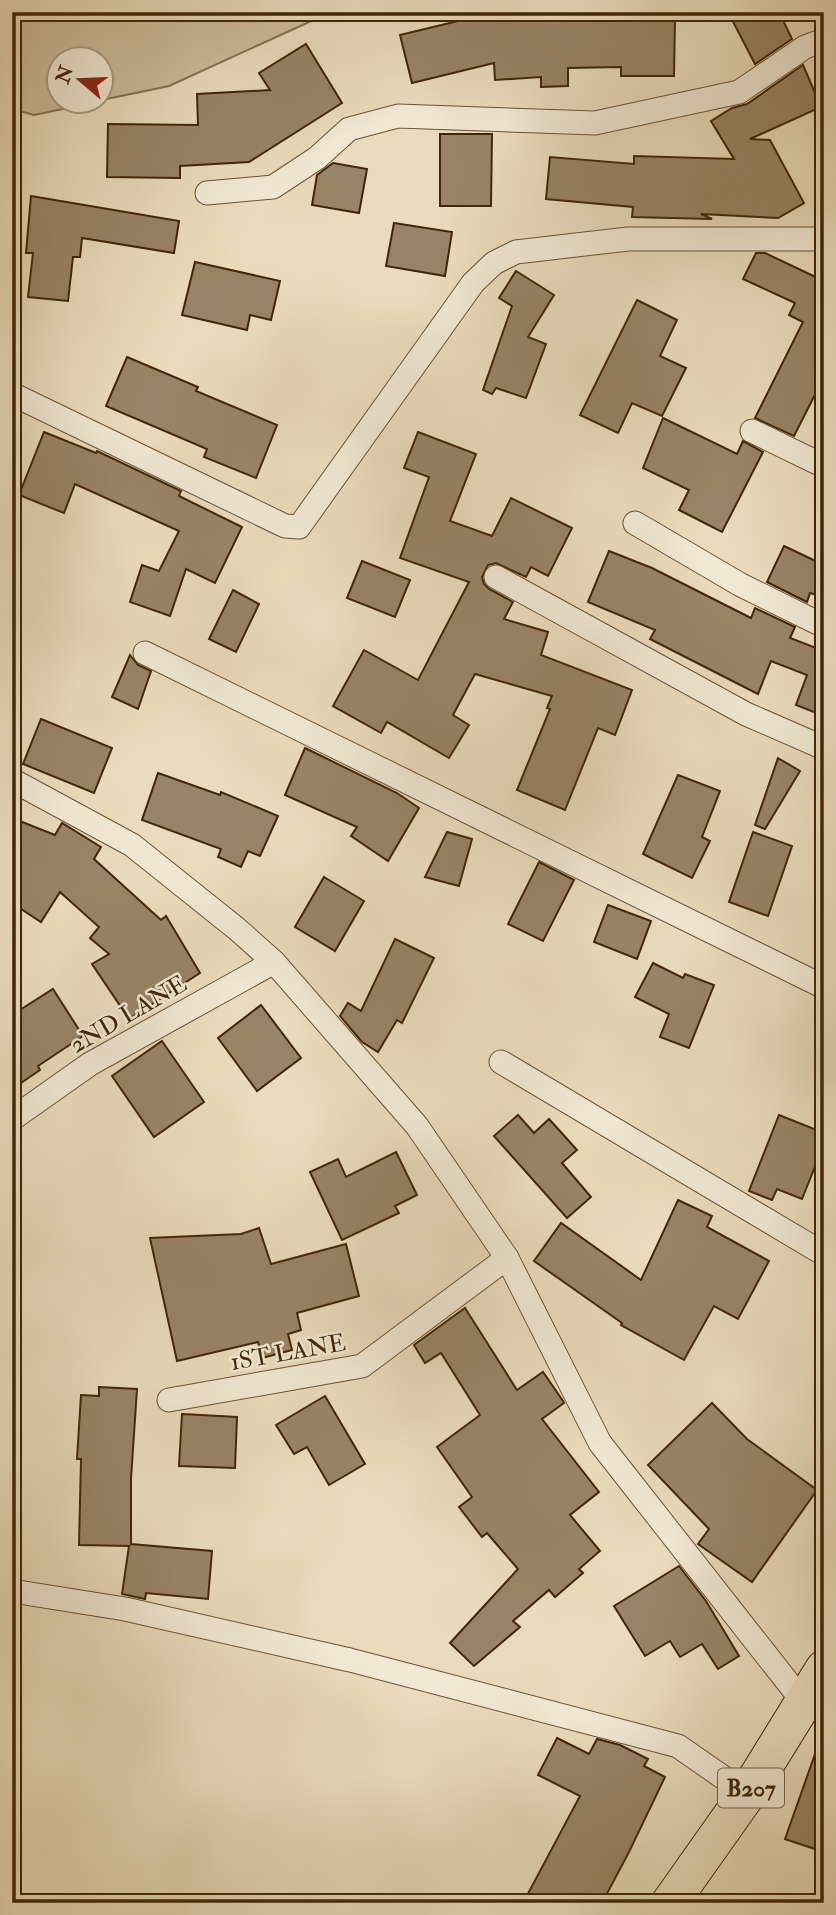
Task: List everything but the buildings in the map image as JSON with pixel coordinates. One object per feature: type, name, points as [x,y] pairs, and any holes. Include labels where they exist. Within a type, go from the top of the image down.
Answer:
[{"type":"main road","name":"B207","points":[[670,1903],[747,1794],[824,1669]]},
{"type":"street","points":[[207,193],[273,187],[317,158],[349,129],[398,116],[595,123],[739,92],[805,47],[824,40]]},
{"type":"street","points":[[12,394],[285,526],[299,527],[473,283],[494,263],[516,252],[628,239],[824,239]]},
{"type":"street","points":[[752,431],[824,466]]},
{"type":"street","points":[[635,523],[741,585],[824,626]]},
{"type":"street","points":[[496,577],[746,714],[824,748]]},
{"type":"street","points":[[145,653],[824,988]]},
{"type":"street","points":[[12,780],[132,845],[237,929],[274,962],[417,1126],[506,1258],[600,1443],[804,1703]]},
{"type":"street","name":"2ND LANE","points":[[12,1119],[90,1064],[274,962]]},
{"type":"street","points":[[501,1062],[824,1254]]},
{"type":"street","name":"1ST LANE","points":[[169,1400],[362,1366],[506,1258]]},
{"type":"street","points":[[12,1591],[125,1609],[350,1660],[678,1746],[747,1794]]},
{"type":"shaded area","points":[[12,12],[331,12],[169,86],[116,97],[116,46],[46,46],[46,112],[34,115],[12,109]]}]
